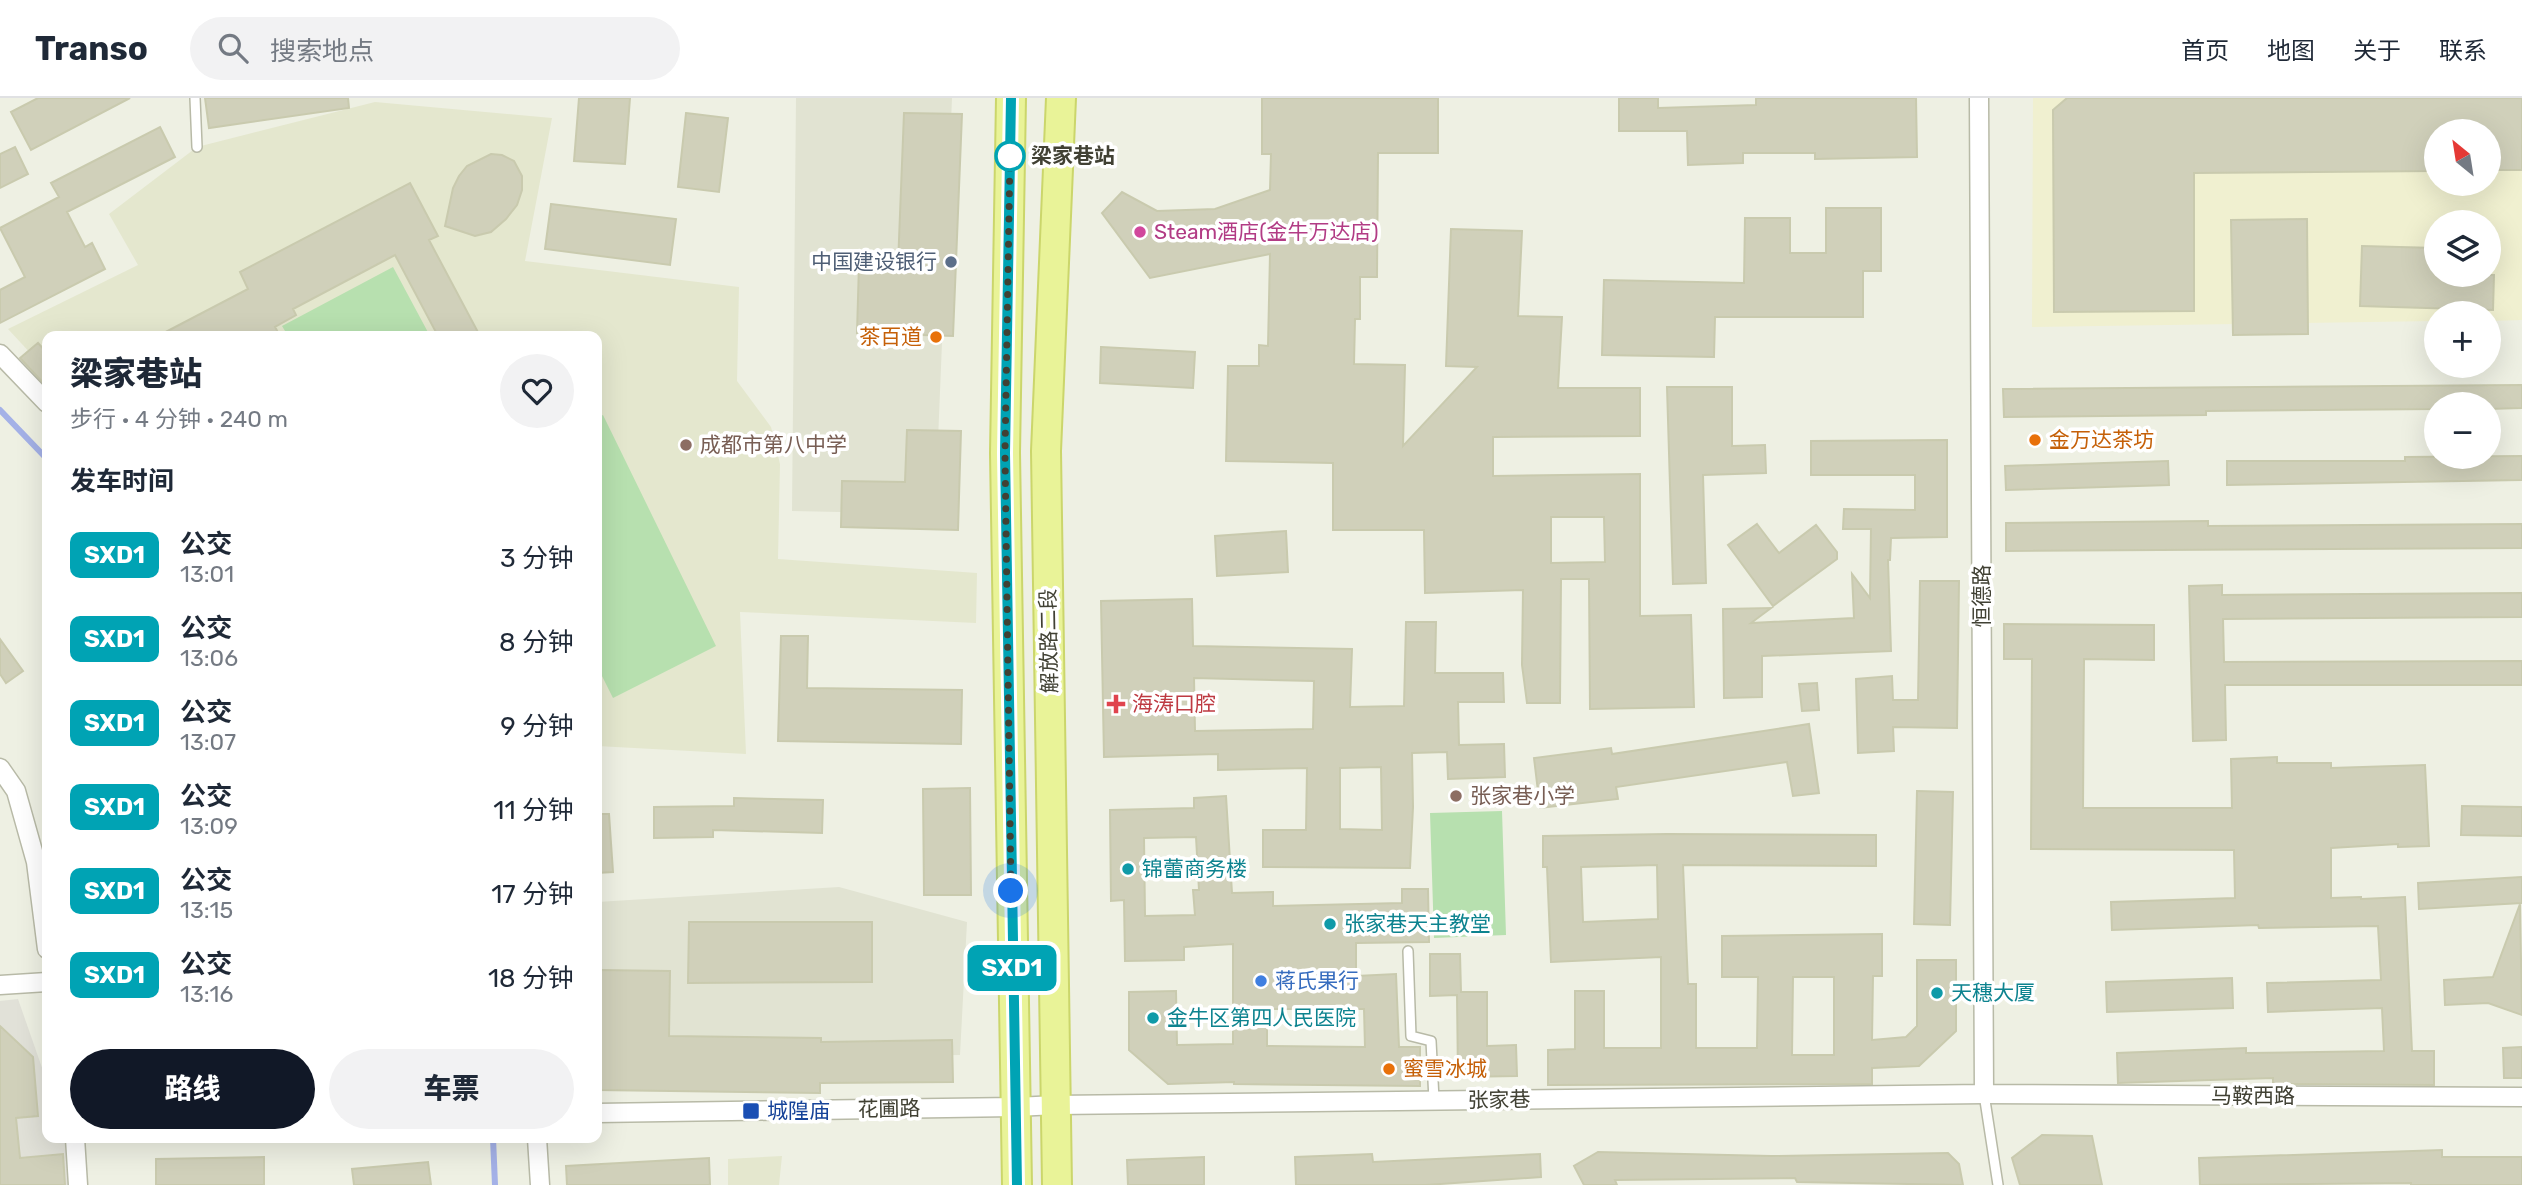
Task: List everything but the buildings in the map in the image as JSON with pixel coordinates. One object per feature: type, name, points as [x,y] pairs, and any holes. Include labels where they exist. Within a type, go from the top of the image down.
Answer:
[{"type":"main road","name":"解放路二段","points":[[1011,98],[1005,453],[1017,1185]]},
{"type":"main road","name":"解放路二段","points":[[1057,1185],[1046,451],[1061,98]]},
{"type":"street","name":"恒德路","points":[[1979,98],[1984,1094]]},
{"type":"street","points":[[0,354],[42,398]]},
{"type":"street","points":[[0,768],[16,791],[36,862],[42,909]]},
{"type":"street","points":[[0,985],[42,982]]},
{"type":"street","name":"张家巷","points":[[1014,1107],[1984,1094]]},
{"type":"street","name":"马鞍西路","points":[[1984,1094],[2522,1097]]},
{"type":"street","name":"花圃路","points":[[602,1113],[1014,1107]]},
{"type":"street","points":[[75,1143],[78,1185]]},
{"type":"street","points":[[537,1143],[540,1185]]},
{"type":"lane","points":[[194,98],[197,148]]},
{"type":"lane","points":[[1408,951],[1411,1036],[1431,1041],[1434,1100]]},
{"type":"lane","points":[[1984,1094],[1998,1185]]},
{"type":"shaded area","points":[[796,98],[952,98],[935,514],[792,511]]},
{"type":"shaded area","points":[[2033,98],[2522,98],[2522,320],[2501,321],[2501,301],[2424,301],[2424,321],[2032,327]]},
{"type":"shaded area","name":"成都市第八中学","points":[[375,102],[552,118],[525,261],[739,287],[737,381],[771,427],[780,464],[778,559],[977,573],[976,623],[740,612],[746,754],[602,746],[602,331],[42,331],[42,366],[8,329],[138,265],[109,214],[197,147]]},
{"type":"shaded area","points":[[839,887],[967,922],[960,1055],[602,1058],[602,902]]},
{"type":"shaded area","points":[[18,999],[42,1068],[42,1143],[67,1143],[70,1185],[0,1185],[0,1001]]},
{"type":"shaded area","points":[[782,1156],[779,1185],[728,1185],[728,1159]]},
{"type":"green space","points":[[393,267],[427,331],[285,331],[282,326]]},
{"type":"green space","points":[[602,416],[716,646],[613,698],[602,676]]},
{"type":"green space","points":[[1502,811],[1506,935],[1434,938],[1430,813]]},
{"type":"waterway","points":[[0,410],[42,454]]},
{"type":"waterway","points":[[493,1143],[495,1185]]},
{"type":"bus line","name":"SXD1","points":[[1011,98],[1005,453],[1017,1185]]},
{"type":"place","name":"梁家巷站","points":[[1010,156]]},
{"type":"place","name":"Steam酒店(金牛万达店)","points":[[1140,232]]},
{"type":"place","name":"中国建设银行","points":[[951,262]]},
{"type":"place","name":"茶百道","points":[[936,337]]},
{"type":"place","name":"金万达茶坊","points":[[2035,440]]},
{"type":"place","name":"成都市第八中学","points":[[686,445]]},
{"type":"place","name":"海涛口腔","points":[[1116,704]]},
{"type":"place","name":"张家巷小学","points":[[1456,796]]},
{"type":"place","name":"锦蕾商务楼","points":[[1128,869]]},
{"type":"place","name":"张家巷天主教堂","points":[[1330,924]]},
{"type":"place","name":"蒋氏果行","points":[[1261,981]]},
{"type":"place","name":"天穗大厦","points":[[1937,993]]},
{"type":"place","name":"金牛区第四人民医院","points":[[1153,1018]]},
{"type":"place","name":"蜜雪冰城","points":[[1389,1069]]},
{"type":"place","name":"城隍庙","points":[[751,1111]]},
{"type":"route","points":[[1010,156],[1005,453],[1011,891]]}]
